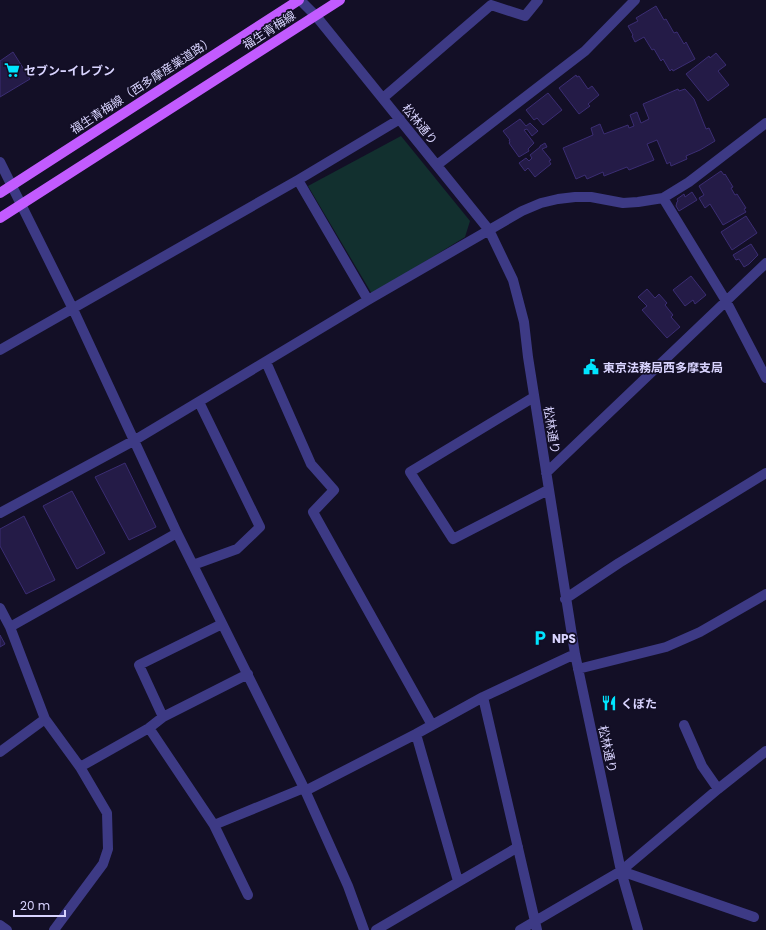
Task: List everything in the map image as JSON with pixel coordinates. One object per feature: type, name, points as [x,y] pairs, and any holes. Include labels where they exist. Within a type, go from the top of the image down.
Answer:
[{"type":"main road","name":"福生青梅線（西多摩産業道路）","points":[[0,192],[300,0]]},
{"type":"main road","name":"福生青梅線","points":[[21,205],[340,0]]},
{"type":"main road","points":[[0,218],[21,205]]},
{"type":"street","name":"松林通り","points":[[300,0],[316,16],[490,230],[513,280],[524,322],[548,490],[575,654],[621,871],[638,930]]},
{"type":"street","points":[[383,98],[491,5],[525,16],[538,0]]},
{"type":"street","points":[[437,165],[585,51],[634,0]]},
{"type":"street","points":[[0,350],[298,180],[400,119]]},
{"type":"street","points":[[0,513],[135,440],[368,300],[522,211],[541,203],[558,199],[591,197],[622,203],[663,198],[689,182],[766,123]]},
{"type":"street","points":[[0,162],[73,309],[193,565],[304,789],[348,886],[364,930]]},
{"type":"street","points":[[298,180],[368,300]]},
{"type":"street","points":[[663,198],[726,301],[766,378]]},
{"type":"street","points":[[546,473],[766,263]]},
{"type":"street","points":[[266,362],[311,464],[334,490],[313,512],[432,725]]},
{"type":"street","points":[[534,397],[410,472],[453,539],[548,490]]},
{"type":"street","points":[[193,565],[237,549],[260,527],[199,402]]},
{"type":"street","points":[[565,599],[619,563],[766,473]]},
{"type":"street","points":[[10,626],[178,533]]},
{"type":"street","points":[[578,669],[666,647],[700,632],[766,594]]},
{"type":"street","points":[[0,608],[10,626],[45,719],[80,767],[107,813],[108,849],[104,864],[54,930]]},
{"type":"street","points":[[163,717],[139,666],[222,624]]},
{"type":"street","points":[[214,825],[304,789],[416,734],[483,697],[575,654]]},
{"type":"street","points":[[80,767],[149,728],[163,717],[248,674]]},
{"type":"street","points":[[483,697],[536,925]]},
{"type":"street","points":[[0,752],[45,719]]},
{"type":"street","points":[[684,725],[702,766],[718,789]]},
{"type":"street","points":[[149,728],[214,825],[248,895]]},
{"type":"street","points":[[416,734],[458,881]]},
{"type":"street","points":[[520,930],[536,925],[621,871],[718,789],[766,751]]},
{"type":"street","points":[[376,930],[518,847]]},
{"type":"street","points":[[621,871],[754,917]]},
{"type":"street","points":[[0,925],[7,930]]},
{"type":"green space","points":[[401,136],[470,221],[465,237],[372,294],[308,186]]},
{"type":"building","points":[[656,6],[674,33],[677,32],[684,44],[686,42],[695,59],[673,71],[672,69],[670,71],[663,59],[661,61],[654,49],[652,50],[644,37],[635,42],[628,26],[638,21],[636,18]]},
{"type":"building","name":"セブン-イレブン","points":[[13,52],[30,79],[0,97],[0,61]]},
{"type":"building","points":[[716,53],[726,65],[718,71],[729,85],[708,101],[686,74],[709,56],[710,58]]},
{"type":"building","points":[[576,75],[577,77],[579,76],[588,89],[592,86],[599,95],[588,104],[590,106],[579,114],[559,88]]},
{"type":"building","points":[[678,89],[679,91],[685,89],[694,99],[706,129],[709,128],[715,141],[686,156],[687,159],[671,166],[670,162],[667,164],[657,140],[647,144],[654,160],[629,170],[627,167],[604,176],[603,172],[587,179],[585,175],[576,179],[563,148],[593,135],[591,128],[600,124],[604,134],[628,125],[629,128],[634,126],[630,115],[637,112],[641,123],[649,119],[643,104]]},
{"type":"building","points":[[548,93],[562,110],[543,125],[537,118],[534,120],[526,110]]},
{"type":"building","points":[[520,119],[526,126],[530,123],[538,131],[532,136],[527,129],[524,130],[534,143],[528,149],[529,151],[519,157],[509,143],[510,140],[503,131]]},
{"type":"building","points":[[545,143],[547,147],[542,149],[551,160],[549,161],[551,164],[535,177],[528,168],[525,171],[519,163],[526,158],[529,161],[532,158],[530,155]]},
{"type":"building","points":[[721,171],[724,175],[725,174],[733,187],[731,188],[735,195],[737,194],[746,208],[744,209],[746,212],[723,225],[710,204],[705,208],[699,198],[704,195],[699,186]]},
{"type":"building","points":[[692,192],[697,200],[679,211],[676,206],[678,201],[677,199],[684,194],[685,197]]},
{"type":"building","points":[[746,216],[757,233],[732,250],[721,232]]},
{"type":"building","points":[[751,244],[758,255],[744,267],[739,259],[736,260],[733,255]]},
{"type":"building","points":[[691,276],[706,295],[695,304],[693,300],[685,306],[673,290]]},
{"type":"building","points":[[647,289],[655,298],[659,294],[667,303],[665,305],[673,315],[671,317],[680,327],[667,338],[642,310],[647,306],[638,297]]},
{"type":"building","points":[[125,463],[156,527],[129,540],[95,477]]},
{"type":"building","points":[[72,491],[105,553],[77,569],[43,506]]},
{"type":"building","points":[[24,516],[55,580],[26,594],[0,546],[0,529]]},
{"type":"building","points":[[0,635],[5,644],[0,647]]},
{"type":"place","name":"セブン-イレブン","points":[[12,70]]},
{"type":"place","name":"東京法務局西多摩支局","points":[[591,367]]},
{"type":"place","name":"NPS","points":[[540,638]]},
{"type":"place","name":"くぼた","points":[[609,703]]}]
